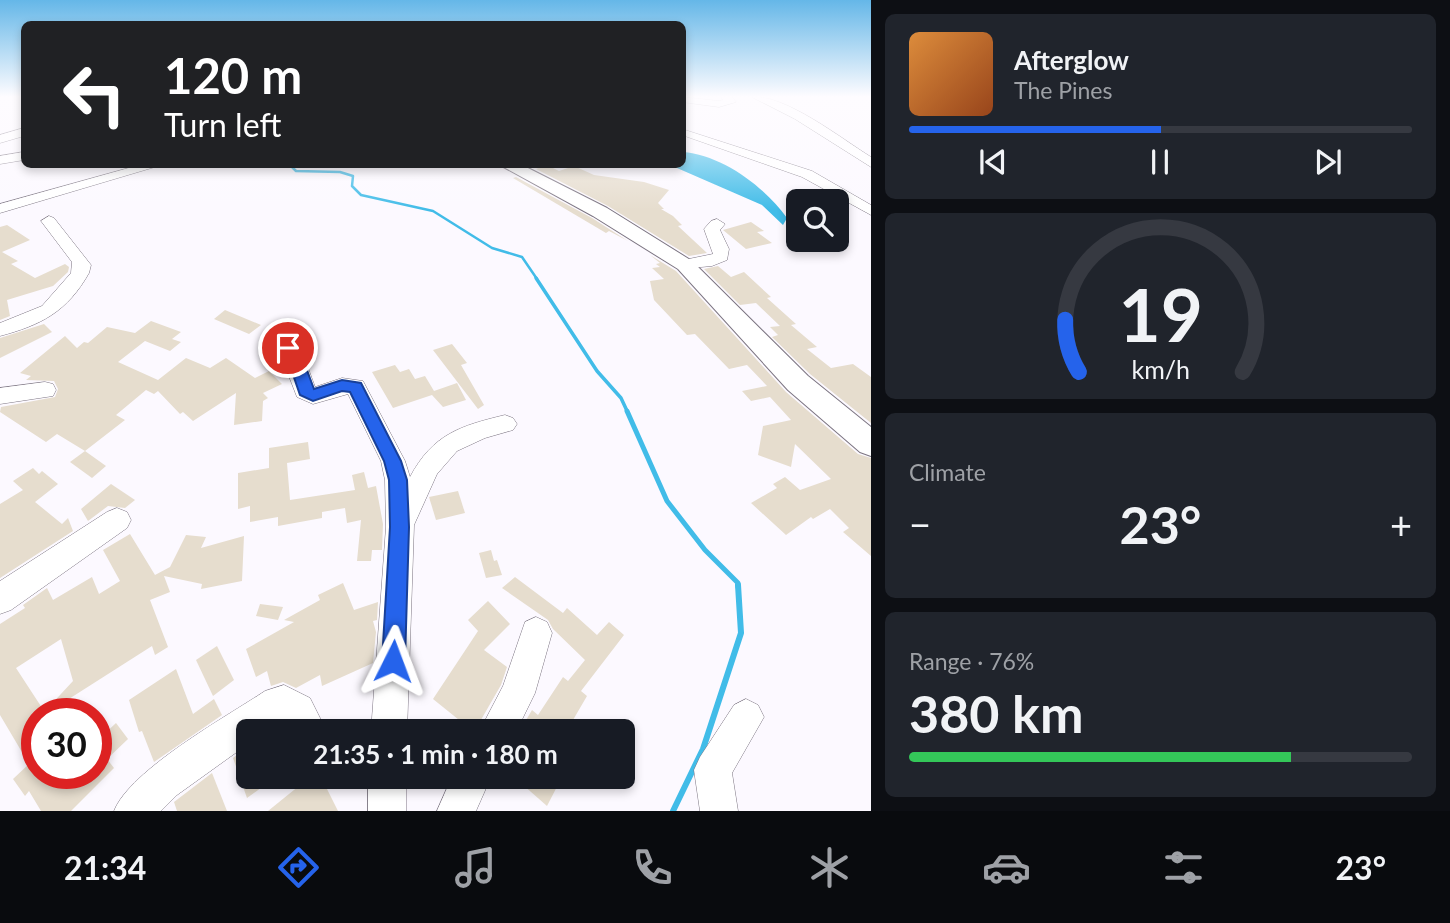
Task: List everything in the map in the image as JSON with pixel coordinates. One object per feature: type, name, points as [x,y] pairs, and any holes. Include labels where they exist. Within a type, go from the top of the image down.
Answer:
[{"type":"main road","points":[[514,168],[600,212],[656,244],[685,265],[798,383],[871,444]]},
{"type":"street","points":[[692,135],[807,174],[871,211]]},
{"type":"street","points":[[827,135],[871,163]]},
{"type":"street","points":[[0,141],[21,136]]},
{"type":"street","points":[[0,160],[21,156]]},
{"type":"street","points":[[0,209],[145,168]]},
{"type":"street","points":[[0,330],[39,318],[56,307],[80,275],[82,266],[79,259],[49,221]]},
{"type":"street","points":[[685,265],[712,261],[720,256],[721,249],[712,229],[717,224]]},
{"type":"street","points":[[288,348],[294,357],[305,391],[313,396],[342,386],[355,387],[393,461],[398,480],[400,527],[389,719]]},
{"type":"street","points":[[0,397],[45,390]]},
{"type":"street","points":[[400,527],[434,456],[447,443],[483,428],[505,424]]},
{"type":"street","points":[[0,599],[117,520]]},
{"type":"street","points":[[505,719],[518,693],[536,633]]},
{"type":"street","points":[[254,719],[277,703],[288,702],[295,706],[302,719]]},
{"type":"street","points":[[719,811],[713,770],[746,717]]},
{"type":"street","points":[[133,811],[164,782],[236,732]]},
{"type":"street","points":[[387,789],[387,811]]},
{"type":"street","points":[[456,811],[466,789]]},
{"type":"water","points":[[686,152],[713,159],[755,184],[786,217],[783,225],[762,205],[677,168],[686,168]]},
{"type":"building","points":[[553,168],[559,171],[578,168],[594,175],[644,182],[669,190],[658,203],[664,209],[661,209],[673,216],[682,225],[678,226],[707,253],[689,256],[608,206],[536,169]]},
{"type":"building","points":[[516,177],[592,218],[628,241],[609,231],[606,233],[513,178]]},
{"type":"building","points":[[751,222],[764,231],[757,232],[772,243],[746,249],[723,230]]},
{"type":"building","points":[[7,225],[30,240],[2,252],[18,261],[11,264],[35,278],[65,264],[69,267],[68,272],[53,286],[7,300],[10,316],[0,320],[0,227]]},
{"type":"building","points":[[650,255],[676,271],[786,392],[858,454],[871,458],[871,556],[843,532],[849,528],[830,509],[813,519],[811,517],[786,535],[751,503],[777,488],[773,484],[785,477],[800,490],[831,479],[795,444],[791,467],[758,455],[763,426],[791,420],[770,397],[751,401],[742,391],[767,386],[747,365],[729,369],[695,334],[687,335],[654,300],[650,281],[664,279],[652,268],[660,267],[656,264],[660,263]]},
{"type":"building","points":[[718,266],[731,277],[744,272],[771,297],[767,298],[796,324],[791,325],[817,347],[807,349],[831,368],[853,364],[871,377],[871,423],[810,374],[772,337],[778,335],[770,327],[780,326],[756,303],[740,305],[704,269]]},
{"type":"building","points":[[225,310],[261,325],[249,334],[214,319]]},
{"type":"building","points":[[151,321],[181,332],[172,339],[181,342],[170,351],[145,341],[118,362],[158,380],[186,358],[210,368],[226,358],[255,378],[269,371],[282,384],[263,393],[268,398],[263,401],[262,421],[234,425],[236,393],[193,421],[183,412],[180,414],[158,391],[154,394],[146,390],[116,415],[125,420],[85,451],[57,434],[46,442],[0,412],[1,407],[55,397],[58,389],[54,381],[26,380],[31,376],[20,373],[65,336],[77,348],[84,342],[88,343],[107,327],[135,333]]},
{"type":"building","points":[[44,324],[52,332],[0,358],[0,338]]},
{"type":"building","points":[[452,344],[467,363],[461,365],[484,405],[478,409],[433,350]]},
{"type":"building","points":[[395,365],[400,372],[409,369],[415,379],[425,376],[434,391],[457,383],[466,400],[443,407],[432,395],[393,408],[372,372]]},
{"type":"building","points":[[308,442],[310,459],[287,463],[290,500],[355,490],[352,475],[364,472],[368,488],[376,486],[383,524],[382,550],[372,550],[371,561],[357,561],[361,520],[347,523],[345,508],[322,512],[322,518],[278,526],[278,517],[250,522],[250,506],[238,509],[238,473],[269,468],[269,448]]},
{"type":"building","points":[[85,451],[106,466],[92,478],[70,462]]},
{"type":"building","points":[[33,468],[39,474],[42,471],[58,484],[35,502],[62,524],[68,518],[73,531],[0,578],[0,504],[23,490],[13,481]]},
{"type":"building","points":[[111,484],[135,500],[125,508],[108,506],[88,521],[81,509]]},
{"type":"building","points":[[458,491],[465,513],[436,520],[429,497]]},
{"type":"building","points":[[130,534],[155,575],[170,567],[186,535],[206,537],[201,548],[244,536],[242,581],[201,589],[202,584],[164,576],[170,592],[150,600],[168,647],[155,655],[152,646],[70,698],[57,698],[73,681],[61,639],[16,668],[36,698],[21,698],[21,750],[0,715],[0,624],[25,608],[23,605],[47,588],[53,600],[92,577],[99,594],[120,581],[103,550]]},
{"type":"building","points":[[491,550],[502,575],[486,578],[479,553]]},
{"type":"building","points":[[515,577],[563,613],[567,608],[597,635],[609,622],[624,635],[581,691],[587,696],[574,719],[527,719],[532,710],[538,715],[563,677],[568,681],[585,660],[553,629],[548,620],[502,588]]},
{"type":"building","points":[[343,583],[354,610],[378,602],[377,620],[373,621],[376,632],[373,663],[322,686],[320,675],[296,688],[283,682],[271,686],[267,671],[256,677],[246,649],[294,622],[284,620],[320,600],[318,595]]},
{"type":"building","points":[[488,601],[510,624],[484,650],[507,667],[501,685],[481,719],[458,719],[433,699],[478,631],[468,620]]},
{"type":"building","points":[[260,604],[283,607],[278,620],[256,616]]},
{"type":"building","points":[[217,646],[234,680],[213,696],[196,660]]},
{"type":"building","points":[[176,669],[193,714],[214,699],[222,715],[154,762],[142,731],[139,732],[129,700]]},
{"type":"building","points":[[116,723],[128,739],[112,754],[112,727]]},
{"type":"building","points":[[21,772],[21,789],[93,789],[71,811],[41,811],[29,791],[25,796],[13,779]]},
{"type":"building","points":[[212,773],[227,811],[177,811],[174,802]]},
{"type":"building","points":[[244,789],[259,789],[247,798]]},
{"type":"building","points":[[295,789],[327,789],[338,811],[268,811]]},
{"type":"building","points":[[528,789],[556,789],[547,806]]},
{"type":"waterway","points":[[293,168],[296,171],[340,172],[353,176],[352,186],[361,195],[433,211],[492,248],[522,257],[537,279]]},
{"type":"waterway","points":[[536,278],[597,371],[621,398],[628,413]]},
{"type":"waterway","points":[[627,411],[667,501],[705,550],[738,585]]},
{"type":"waterway","points":[[673,811],[703,749],[741,633],[738,585]]},
{"type":"route","points":[[288,348],[294,357],[305,391],[313,396],[350,384],[355,387],[393,461],[398,480],[400,527],[393,661]]}]
